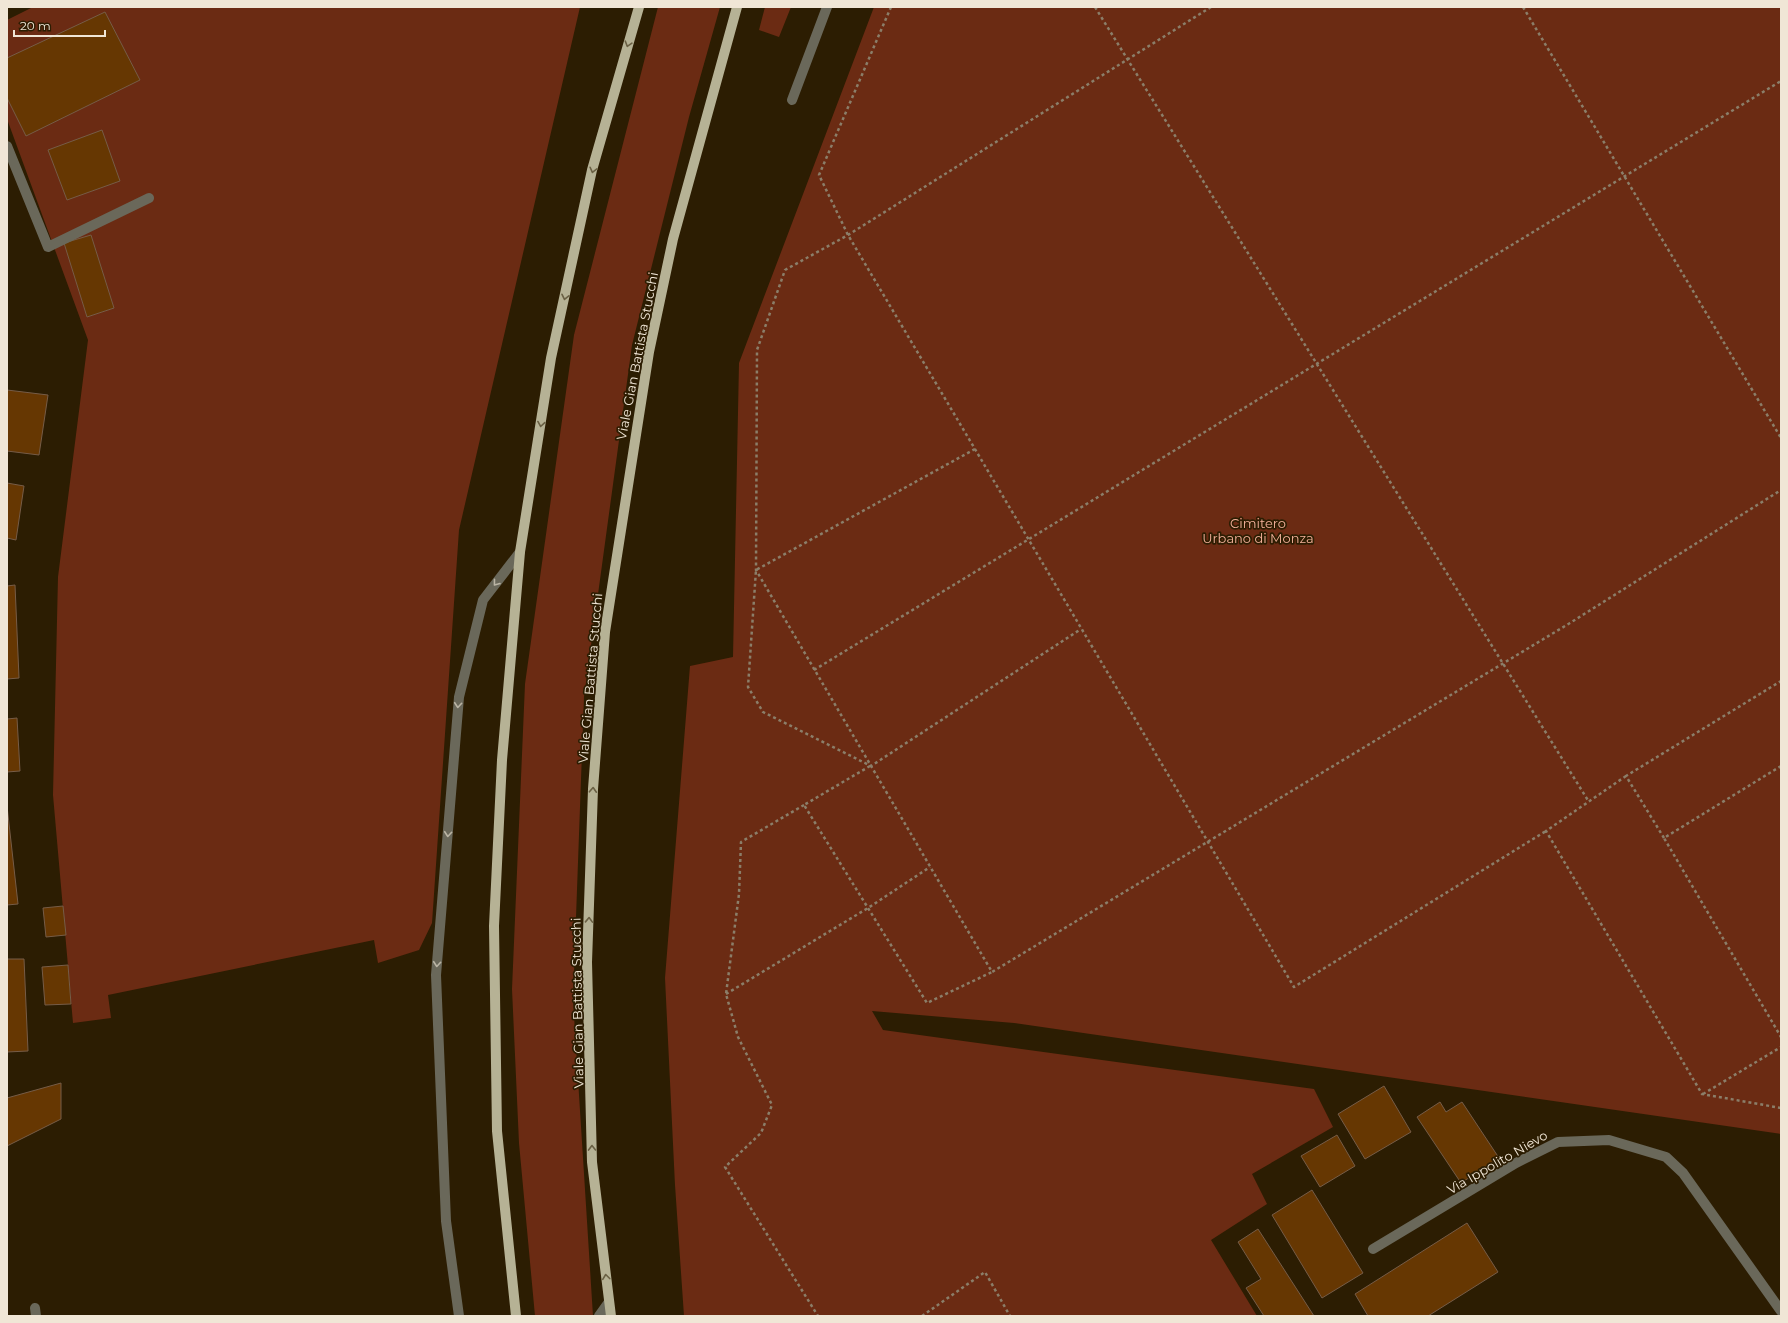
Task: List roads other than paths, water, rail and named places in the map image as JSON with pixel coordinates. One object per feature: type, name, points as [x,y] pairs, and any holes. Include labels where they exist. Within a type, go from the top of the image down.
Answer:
[{"type":"main road","points":[[516,1316],[497,1131],[494,926],[502,760],[520,552],[551,358],[592,170],[639,7]]},
{"type":"main road","name":"Viale Gian Battista Stucchi","points":[[610,1316],[592,1162],[587,962],[593,789],[605,632],[652,337],[673,239],[737,7]]},
{"type":"street","points":[[792,100],[827,7]]},
{"type":"street","points":[[7,146],[48,247],[149,198]]},
{"type":"street","points":[[459,1316],[446,1221],[436,975],[459,697],[483,600],[520,552]]},
{"type":"street","name":"Via Ippolito Nievo","points":[[1373,1249],[1516,1163],[1558,1142],[1609,1140],[1666,1157],[1683,1173],[1781,1311]]},
{"type":"street","points":[[599,1316],[609,1302]]},
{"type":"park label","name":"Cimitero Urbano di Monza","points":[[1258,530]]}]
